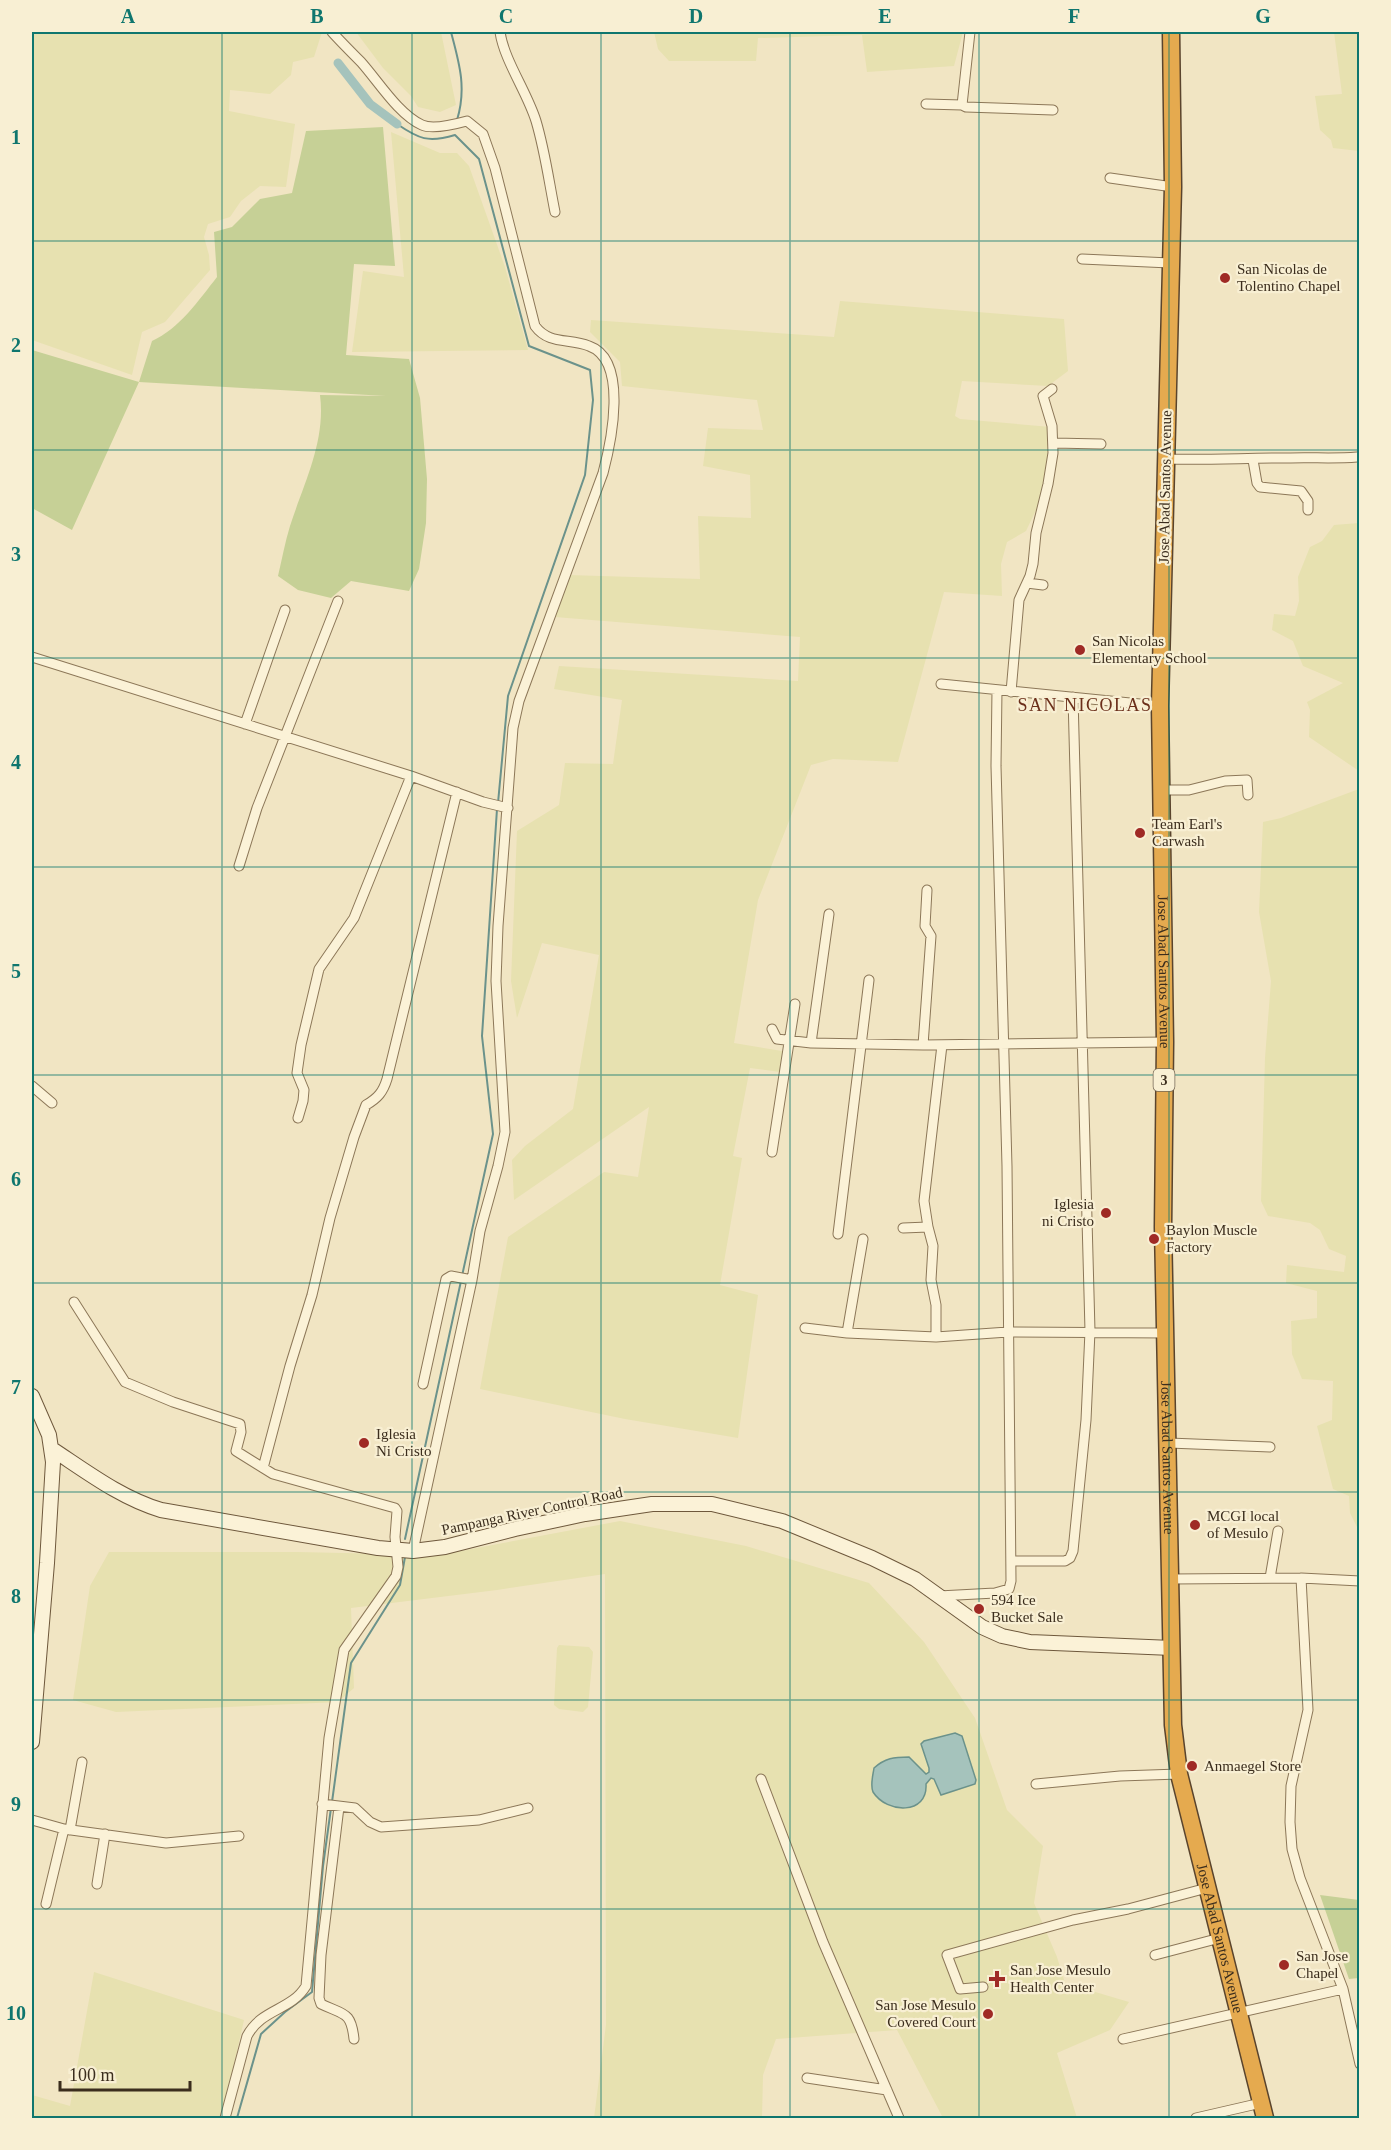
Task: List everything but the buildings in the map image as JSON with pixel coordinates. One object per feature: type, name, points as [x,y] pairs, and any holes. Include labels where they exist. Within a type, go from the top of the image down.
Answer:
[{"type":"highway","name":"Jose Abad Santos Avenue","points":[[1171,32],[1173,187],[1160,706],[1165,1042],[1163,1227],[1173,1725],[1179,1774],[1263,2110]]},
{"type":"main road","points":[[32,1396],[45,1424],[52,1449],[47,1563],[32,1742]]},
{"type":"main road","name":"Pampanga River Control Road","points":[[52,1449],[100,1482],[136,1501],[161,1510],[397,1550],[412,1551],[445,1547],[585,1514],[652,1504],[712,1504],[782,1521],[872,1558],[915,1579],[982,1628],[1011,1638],[1030,1642],[1172,1648]]},
{"type":"street","points":[[332,32],[414,120],[435,128],[467,120],[483,134],[495,168],[535,326],[548,338],[590,346],[599,352],[609,366],[615,411],[603,473],[519,702],[513,728],[496,981],[505,1132],[480,1231],[412,1551]]},
{"type":"street","points":[[500,32],[502,44],[512,62],[536,122],[555,212]]},
{"type":"street","points":[[962,105],[970,32]]},
{"type":"street","points":[[926,104],[1053,111]]},
{"type":"street","points":[[1110,178],[1173,187]]},
{"type":"street","points":[[1082,259],[1170,263]]},
{"type":"street","points":[[1011,692],[1019,600],[1033,564],[1036,533],[1048,484],[1053,442],[1052,426],[1043,396],[1052,389]]},
{"type":"street","points":[[1053,442],[1101,444]]},
{"type":"street","points":[[1166,459],[1253,460],[1357,457]]},
{"type":"street","points":[[1253,460],[1257,483],[1260,487],[1301,491],[1308,501],[1308,510]]},
{"type":"street","points":[[1027,583],[1043,585]]},
{"type":"street","points":[[239,866],[257,808],[338,601]]},
{"type":"street","points":[[245,724],[285,610]]},
{"type":"street","points":[[32,660],[284,736],[506,808]]},
{"type":"street","points":[[941,684],[1160,706]]},
{"type":"street","points":[[938,1596],[995,1593],[1009,1589],[1011,1581],[1005,1044],[996,789],[997,690]]},
{"type":"street","points":[[1011,1561],[1065,1561],[1070,1558],[1073,1551],[1086,1420],[1090,1331],[1073,698]]},
{"type":"street","points":[[298,1118],[304,1090],[297,1073],[301,1045],[319,969],[354,918],[411,776]]},
{"type":"street","points":[[1162,790],[1189,790],[1238,779],[1247,780],[1248,795]]},
{"type":"street","points":[[263,1468],[354,1137],[366,1105],[383,1091],[457,792]]},
{"type":"street","points":[[923,1045],[931,936],[925,926],[927,890]]},
{"type":"street","points":[[811,1043],[830,914]]},
{"type":"street","points":[[838,1234],[869,980]]},
{"type":"street","points":[[772,1152],[795,1004]]},
{"type":"street","points":[[772,1029],[777,1039],[811,1043],[942,1045],[1165,1042]]},
{"type":"street","points":[[936,1337],[936,1305],[931,1280],[933,1246],[924,1201],[942,1045]]},
{"type":"street","points":[[32,1086],[52,1103]]},
{"type":"street","points":[[903,1228],[928,1227]]},
{"type":"street","points":[[847,1333],[863,1239]]},
{"type":"street","points":[[423,1384],[446,1279],[451,1276],[470,1280]]},
{"type":"street","points":[[74,1302],[125,1382],[173,1402],[240,1424],[241,1432],[236,1451],[273,1474],[395,1508],[397,1511],[395,1537],[399,1567],[396,1576],[344,1650],[329,1738],[306,1986],[299,1997],[259,2019],[251,2027],[225,2118]]},
{"type":"street","points":[[805,1329],[936,1337],[1008,1332],[1090,1331],[1166,1334]]},
{"type":"street","points":[[1169,1443],[1270,1447]]},
{"type":"street","points":[[1270,1578],[1278,1531]]},
{"type":"street","points":[[1171,1579],[1301,1578],[1359,1581]]},
{"type":"street","points":[[1301,1578],[1308,1710],[1291,1786],[1291,1840],[1300,1878],[1343,1989],[1359,2064]]},
{"type":"street","points":[[46,1904],[67,1830],[82,1762]]},
{"type":"street","points":[[1036,1784],[1120,1776],[1179,1774]]},
{"type":"street","points":[[761,1779],[823,1942],[900,2118]]},
{"type":"street","points":[[323,1804],[355,1808],[370,1822],[381,1827],[479,1820],[528,1808]]},
{"type":"street","points":[[337,1807],[319,1998],[321,2004],[347,2015],[352,2023],[354,2039]]},
{"type":"street","points":[[32,1820],[67,1830],[166,1843],[238,1836]]},
{"type":"street","points":[[97,1884],[105,1834]]},
{"type":"street","points":[[314,1886],[329,1888]]},
{"type":"street","points":[[983,1987],[960,1989],[947,1955],[1073,1920],[1128,1909],[1207,1888]]},
{"type":"street","points":[[1155,1955],[1220,1938]]},
{"type":"street","points":[[1123,2039],[1343,1989]]},
{"type":"street","points":[[807,2078],[887,2090]]},
{"type":"street","points":[[1196,2118],[1263,2110]]},
{"type":"shaded area","points":[[32,32],[322,32],[314,57],[293,62],[291,75],[270,94],[230,90],[229,111],[295,124],[286,187],[260,186],[241,201],[230,217],[208,224],[204,237],[210,270],[165,322],[142,332],[132,375],[32,340]]},
{"type":"shaded area","points":[[356,32],[441,32],[456,105],[440,112],[418,107],[411,96],[383,68]]},
{"type":"shaded area","points":[[654,32],[963,32],[954,66],[867,72],[862,35],[758,38],[756,61],[669,61],[658,49]]},
{"type":"shaded area","points":[[1334,32],[1359,32],[1359,151],[1333,148],[1331,140],[1320,130],[1315,96],[1342,94]]},
{"type":"shaded area","points":[[391,132],[440,153],[457,153],[469,166],[505,267],[528,350],[352,352],[363,271],[404,277]]},
{"type":"shaded area","points":[[840,301],[1064,319],[1068,371],[1048,386],[962,381],[955,416],[960,419],[1051,427],[1057,466],[1026,531],[1007,542],[1001,564],[1002,596],[944,592],[898,762],[833,759],[811,765],[758,900],[734,1043],[782,1051],[780,1072],[750,1068],[733,1156],[742,1158],[720,1285],[758,1295],[738,1438],[625,1419],[480,1389],[508,1237],[604,1172],[638,1177],[649,1107],[514,1200],[512,1160],[525,1146],[573,1109],[599,955],[542,943],[517,1018],[511,981],[517,831],[559,805],[565,763],[613,764],[622,700],[554,689],[559,666],[798,681],[800,637],[555,617],[568,575],[700,579],[698,516],[751,518],[750,475],[703,466],[708,428],[763,430],[757,400],[622,386],[620,362],[590,332],[591,320],[834,337]]},
{"type":"shaded area","points":[[1360,523],[1359,771],[1309,737],[1310,710],[1307,702],[1343,683],[1303,666],[1293,641],[1272,630],[1274,614],[1295,616],[1299,601],[1298,577],[1310,547],[1322,541],[1334,525]]},
{"type":"shaded area","points":[[1359,789],[1359,1531],[1350,1513],[1349,1496],[1333,1489],[1317,1426],[1332,1420],[1333,1381],[1302,1379],[1292,1354],[1291,1321],[1317,1318],[1317,1291],[1286,1283],[1287,1265],[1344,1272],[1346,1256],[1329,1249],[1320,1230],[1310,1223],[1268,1216],[1261,1201],[1265,1058],[1271,981],[1259,912],[1263,822],[1281,818]]},
{"type":"shaded area","points":[[620,1521],[746,1546],[869,1583],[924,1642],[975,1718],[1007,1810],[1043,1846],[1034,1903],[1057,1957],[1065,1983],[1129,2002],[1110,2030],[1057,2053],[1077,2118],[943,2118],[897,2030],[776,2039],[763,2075],[762,2118],[594,2118],[606,2025],[605,1574],[351,1608],[354,1688],[338,1702],[116,1712],[73,1700],[90,1586],[109,1552],[439,1555]]},
{"type":"shaded area","points":[[559,1645],[589,1647],[593,1652],[588,1707],[583,1712],[559,1709],[554,1705]]},
{"type":"shaded area","points":[[94,1972],[244,2020],[222,2118],[32,2118],[32,2095],[70,2106]]},
{"type":"green space","points":[[383,127],[395,266],[354,264],[346,355],[409,359],[420,398],[427,479],[426,523],[419,569],[409,591],[351,581],[331,598],[298,590],[278,576],[290,526],[317,445],[320,429],[320,395],[386,396],[139,382],[152,341],[180,322],[217,277],[214,232],[232,227],[260,199],[292,193],[306,131]]},
{"type":"green space","points":[[32,350],[139,382],[72,530],[32,508]]},
{"type":"green space","points":[[1320,1895],[1359,1900],[1359,1978],[1349,1979]]},
{"type":"water","points":[[955,1733],[962,1736],[976,1780],[975,1784],[941,1795],[934,1779],[931,1778],[926,1784],[925,1794],[921,1801],[906,1808],[887,1804],[873,1792],[874,1768],[882,1762],[899,1757],[909,1757],[926,1774],[929,1768],[921,1744],[924,1741]]},
{"type":"waterway","points":[[451,32],[462,86],[457,120]]},
{"type":"waterway","points":[[338,63],[370,104],[397,124]]},
{"type":"waterway","points":[[397,124],[424,138],[438,139],[455,135],[479,159],[529,346],[590,370],[593,400],[585,475],[508,696],[498,803]]},
{"type":"waterway","points":[[462,1276],[493,1134],[482,1036],[497,809]]},
{"type":"waterway","points":[[405,1539],[461,1281]]},
{"type":"waterway","points":[[332,1802],[351,1663],[400,1585],[405,1557]]},
{"type":"waterway","points":[[237,2118],[261,2034],[312,1992],[323,1866],[331,1808]]},
{"type":"place","name":"San Nicolas de Tolentino Chapel","points":[[1225,278]]},
{"type":"place","name":"San Nicolas Elementary School","points":[[1080,650]]},
{"type":"place","name":"Team Earl's Carwash","points":[[1140,833]]},
{"type":"place","name":"Iglesia ni Cristo","points":[[1106,1213]]},
{"type":"place","name":"Baylon Muscle Factory","points":[[1154,1239]]},
{"type":"place","name":"Iglesia Ni Cristo","points":[[364,1443]]},
{"type":"place","name":"MCGI local of Mesulo","points":[[1195,1525]]},
{"type":"place","name":"594 Ice Bucket Sale","points":[[979,1609]]},
{"type":"place","name":"Anmaegel Store","points":[[1192,1766]]},
{"type":"place","name":"San Jose Chapel","points":[[1284,1965]]},
{"type":"place","name":"San Jose Mesulo Health Center","points":[[997,1979]]},
{"type":"place","name":"San Jose Mesulo Covered Court","points":[[988,2014]]},
{"type":"district","name":"SAN NICOLAS","points":[[1085,705]]}]
